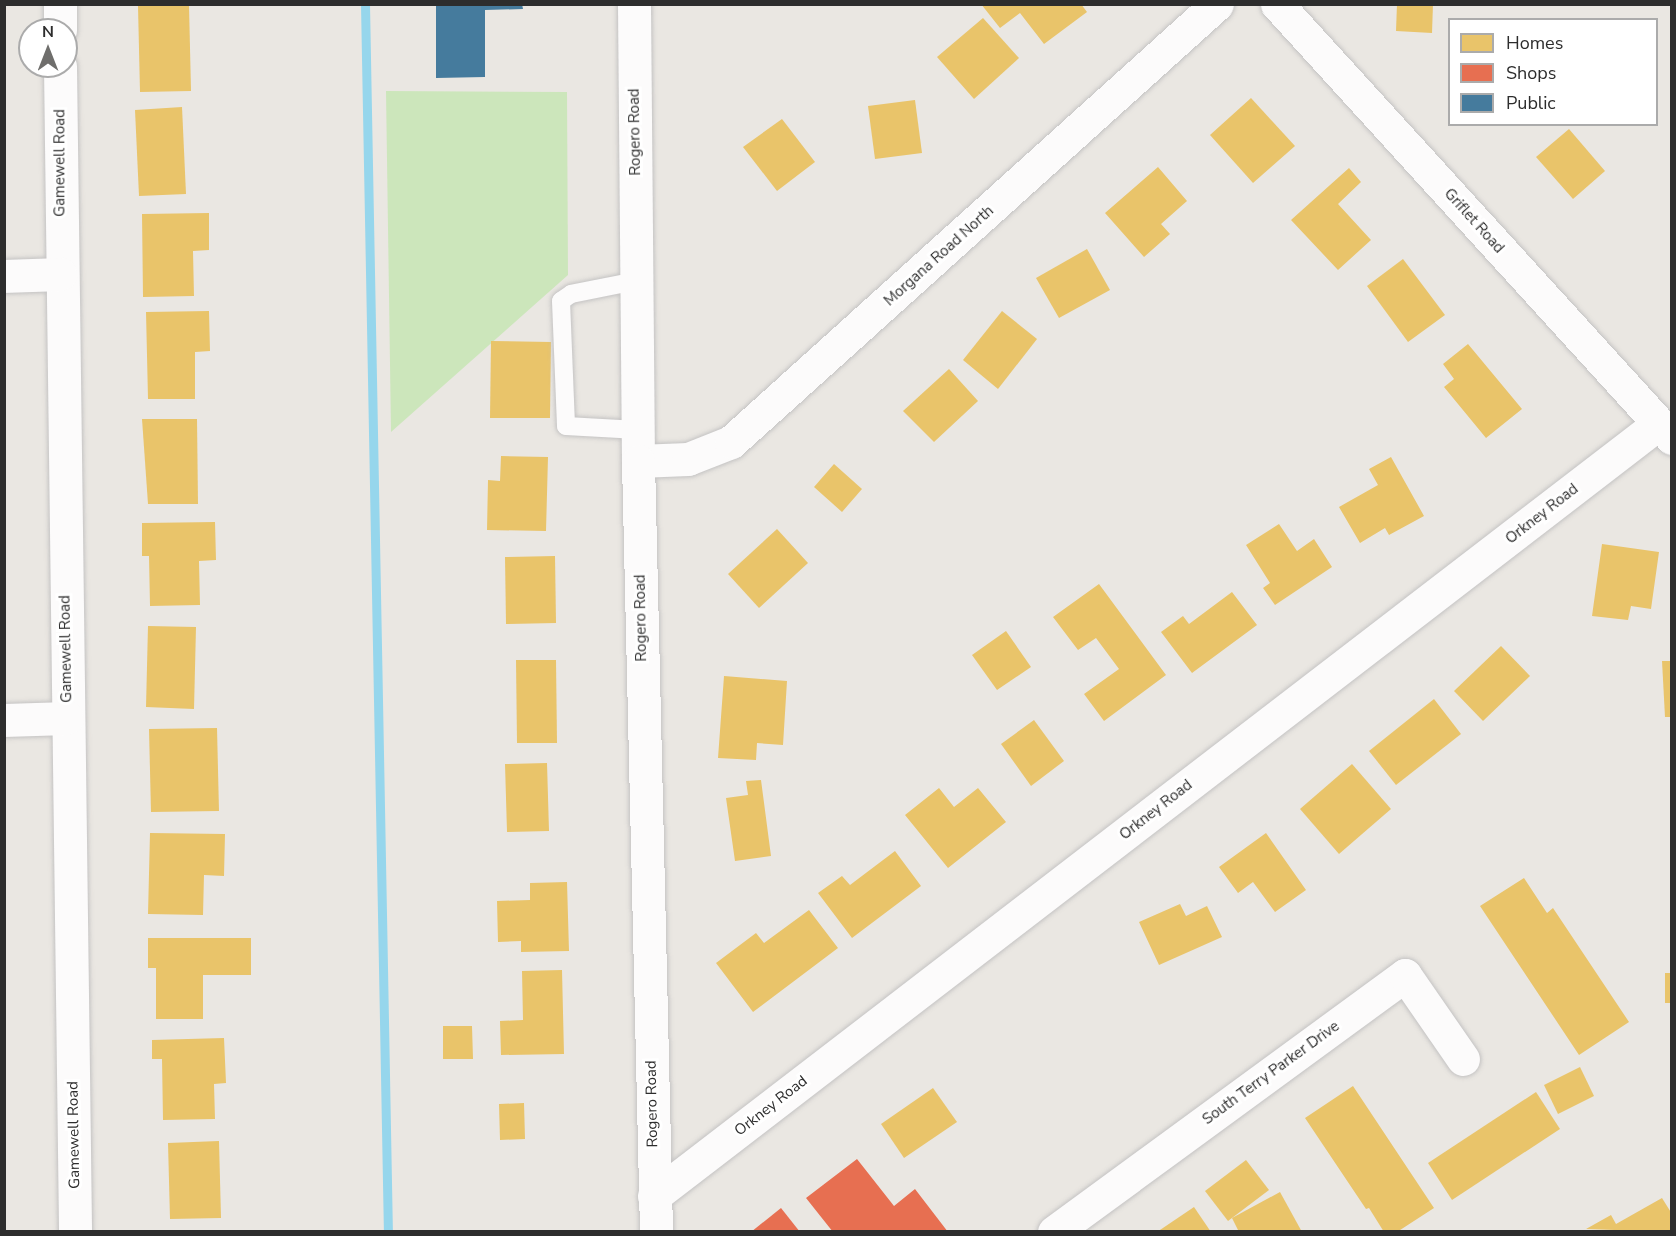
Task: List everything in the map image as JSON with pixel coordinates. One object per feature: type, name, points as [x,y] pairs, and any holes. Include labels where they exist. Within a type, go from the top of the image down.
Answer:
[{"type":"street","name":"Rogero Road","points":[[634,4],[638,445],[656,1232]]},
{"type":"street","name":"Morgana Road North","points":[[638,445],[688,459],[731,442],[1217,4]]},
{"type":"street","name":"Griflet Road","points":[[1277,4],[1665,431]]},
{"type":"street","name":"Gamewell Road","points":[[60,78],[60,274],[75,1232]]},
{"type":"street","points":[[4,276],[60,274]]},
{"type":"street","name":"Orkney Road","points":[[654,1196],[1665,431]]},
{"type":"street","points":[[4,720],[67,718]]},
{"type":"street","name":"South Terry Parker Drive","points":[[1054,1232],[1406,975],[1463,1059]]},
{"type":"lane","points":[[636,282],[571,294],[561,301],[566,426],[638,445]]},
{"type":"green space","points":[[386,91],[567,92],[568,275],[391,432]]},
{"type":"building: Homes","points":[[981,4],[1081,4],[1087,12],[1044,44],[1020,13],[1000,28]]},
{"type":"building: Homes","points":[[1397,4],[1433,4],[1432,33],[1396,31]]},
{"type":"building: Homes","points":[[189,5],[191,91],[140,92],[138,6]]},
{"type":"building: Homes","points":[[983,18],[1019,58],[974,99],[937,57]]},
{"type":"building: Homes","points":[[1251,98],[1295,146],[1253,183],[1210,135]]},
{"type":"building: Homes","points":[[915,100],[922,153],[875,159],[868,106]]},
{"type":"building: Homes","points":[[182,107],[186,194],[139,196],[135,110]]},
{"type":"building: Homes","points":[[782,119],[815,162],[777,191],[743,147]]},
{"type":"building: Homes","points":[[1569,129],[1605,171],[1573,199],[1536,157]]},
{"type":"building: Homes","points":[[1158,167],[1187,201],[1161,224],[1170,234],[1144,257],[1105,213]]},
{"type":"building: Homes","points":[[1349,168],[1361,182],[1338,204],[1371,240],[1338,270],[1291,220]]},
{"type":"building: Homes","points":[[209,213],[209,250],[193,251],[194,296],[143,297],[142,214]]},
{"type":"building: Homes","points":[[1087,249],[1110,290],[1059,318],[1036,278]]},
{"type":"building: Homes","points":[[1403,259],[1445,315],[1408,342],[1367,286]]},
{"type":"building: Homes","points":[[209,311],[210,351],[195,352],[195,399],[148,399],[146,312]]},
{"type":"building: Homes","points":[[1002,311],[1037,339],[998,389],[963,360]]},
{"type":"building: Homes","points":[[491,341],[551,342],[550,418],[490,418]]},
{"type":"building: Homes","points":[[1468,344],[1522,409],[1486,438],[1444,387],[1454,379],[1443,364]]},
{"type":"building: Homes","points":[[949,369],[978,401],[934,442],[903,411]]},
{"type":"building: Homes","points":[[142,419],[197,419],[198,504],[148,504]]},
{"type":"building: Homes","points":[[501,456],[548,457],[546,531],[487,530],[488,480],[500,481]]},
{"type":"building: Homes","points":[[1391,457],[1424,516],[1389,535],[1385,528],[1360,543],[1339,507],[1378,485],[1369,469]]},
{"type":"building: Homes","points":[[834,464],[862,489],[842,512],[814,487]]},
{"type":"building: Homes","points":[[215,522],[216,560],[199,561],[200,605],[150,606],[149,556],[142,556],[142,523]]},
{"type":"building: Homes","points":[[1279,524],[1297,551],[1314,539],[1332,567],[1275,605],[1263,588],[1270,583],[1246,545]]},
{"type":"building: Homes","points":[[777,529],[808,563],[759,608],[728,574]]},
{"type":"building: Homes","points":[[1602,544],[1659,552],[1651,609],[1631,606],[1628,620],[1592,616]]},
{"type":"building: Homes","points":[[555,556],[556,623],[506,624],[505,557]]},
{"type":"building: Homes","points":[[1099,584],[1166,675],[1104,721],[1084,694],[1119,669],[1096,638],[1078,650],[1053,617]]},
{"type":"building: Homes","points":[[1232,592],[1257,625],[1192,673],[1161,632],[1183,616],[1189,624]]},
{"type":"building: Homes","points":[[148,626],[196,627],[194,709],[146,707]]},
{"type":"building: Homes","points":[[1006,631],[1031,667],[997,690],[972,655]]},
{"type":"building: Homes","points":[[1501,646],[1530,676],[1483,721],[1454,691]]},
{"type":"building: Homes","points":[[516,660],[556,660],[557,743],[517,743]]},
{"type":"building: Homes","points":[[1662,661],[1672,661],[1672,717],[1665,717]]},
{"type":"building: Homes","points":[[724,676],[787,681],[783,745],[757,743],[756,760],[718,758]]},
{"type":"building: Homes","points":[[1434,699],[1461,734],[1396,785],[1369,751]]},
{"type":"building: Homes","points":[[1034,720],[1064,761],[1031,786],[1001,744]]},
{"type":"building: Homes","points":[[217,728],[219,811],[151,812],[149,729]]},
{"type":"building: Homes","points":[[547,763],[549,831],[507,832],[505,764]]},
{"type":"building: Homes","points":[[1352,764],[1391,809],[1339,854],[1300,809]]},
{"type":"building: Homes","points":[[761,780],[771,856],[735,861],[726,798],[748,795],[746,781]]},
{"type":"building: Homes","points":[[939,788],[954,807],[978,788],[1006,822],[948,868],[905,815]]},
{"type":"building: Homes","points":[[150,833],[225,834],[224,876],[204,875],[203,915],[148,914]]},
{"type":"building: Homes","points":[[1266,833],[1306,890],[1275,912],[1253,882],[1238,893],[1219,867]]},
{"type":"building: Homes","points":[[895,851],[921,886],[852,938],[818,893],[842,876],[850,885]]},
{"type":"building: Homes","points":[[1524,878],[1547,913],[1553,908],[1629,1022],[1579,1055],[1480,906]]},
{"type":"building: Homes","points":[[567,882],[569,951],[521,952],[521,941],[498,942],[497,901],[530,900],[530,883]]},
{"type":"building: Homes","points":[[1180,904],[1186,916],[1207,906],[1222,937],[1159,965],[1139,922]]},
{"type":"building: Homes","points":[[809,910],[838,948],[753,1012],[716,963],[756,933],[764,943]]},
{"type":"building: Homes","points":[[148,938],[251,938],[251,975],[203,975],[203,1019],[156,1019],[156,968],[148,968]]},
{"type":"building: Homes","points":[[562,970],[564,1054],[501,1055],[500,1021],[523,1020],[522,971]]},
{"type":"building: Homes","points":[[1665,973],[1672,973],[1672,1003],[1665,1003]]},
{"type":"building: Homes","points":[[443,1026],[472,1026],[473,1059],[443,1059]]},
{"type":"building: Homes","points":[[224,1038],[226,1083],[214,1084],[215,1119],[163,1120],[162,1059],[152,1059],[152,1040]]},
{"type":"building: Homes","points":[[1580,1067],[1594,1096],[1558,1114],[1544,1085]]},
{"type":"building: Homes","points":[[1353,1086],[1434,1208],[1397,1232],[1384,1232],[1305,1118]]},
{"type":"building: Homes","points":[[933,1088],[957,1122],[904,1158],[881,1124]]},
{"type":"building: Homes","points":[[1536,1092],[1560,1129],[1452,1200],[1428,1163]]},
{"type":"building: Homes","points":[[524,1103],[525,1139],[500,1140],[499,1104]]},
{"type":"building: Homes","points":[[219,1141],[221,1218],[170,1219],[168,1143]]},
{"type":"building: Homes","points":[[1246,1160],[1269,1190],[1228,1221],[1205,1191]]},
{"type":"building: Homes","points":[[1280,1192],[1302,1232],[1239,1232],[1232,1218]]},
{"type":"building: Homes","points":[[1662,1198],[1672,1214],[1672,1232],[1586,1229],[1611,1215],[1616,1224]]},
{"type":"building: Homes","points":[[1194,1207],[1211,1232],[1157,1232]]},
{"type":"building: Shops","points":[[857,1159],[894,1206],[915,1189],[948,1232],[833,1232],[806,1198]]},
{"type":"building: Shops","points":[[781,1208],[800,1232],[751,1232]]},
{"type":"building: Public","points":[[436,4],[522,4],[523,9],[485,10],[485,77],[436,78]]},
{"type":"waterway","points":[[365,4],[388,1232]]}]
